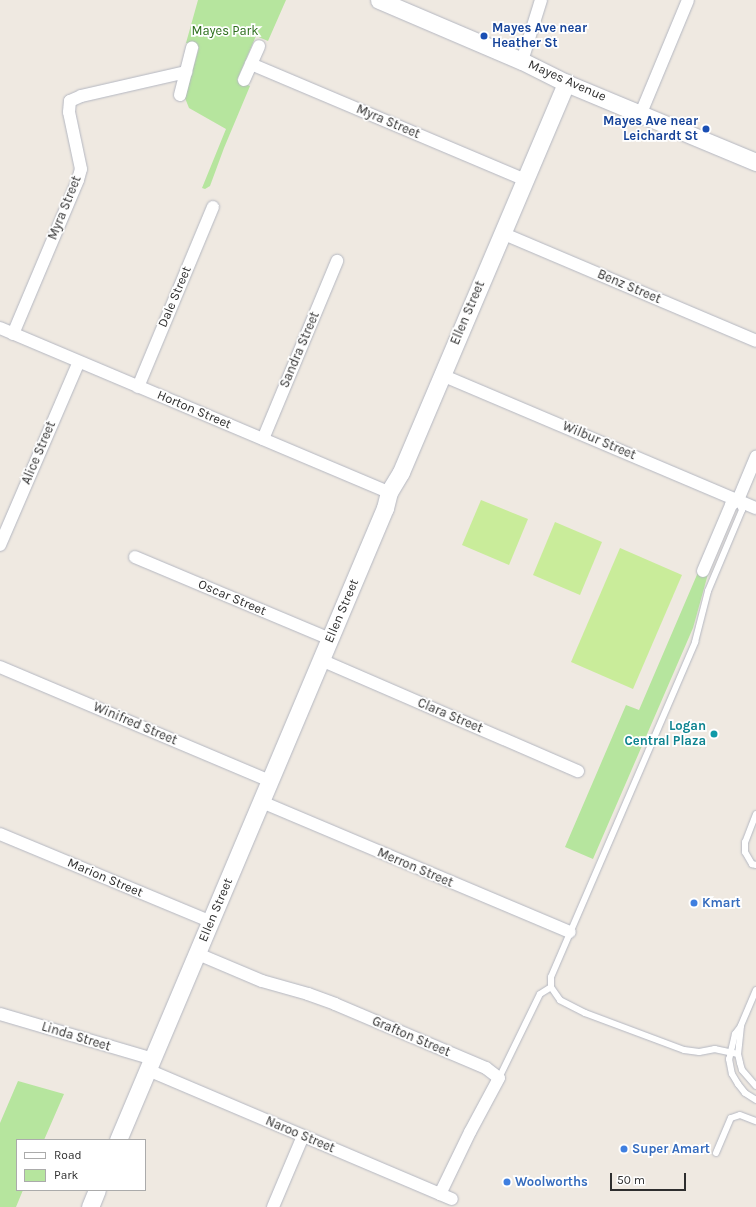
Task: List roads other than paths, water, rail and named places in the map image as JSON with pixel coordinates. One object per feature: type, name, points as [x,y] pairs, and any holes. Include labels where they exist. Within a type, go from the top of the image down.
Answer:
[{"type":"street","points":[[522,61],[542,0]]},
{"type":"street","points":[[641,113],[688,0]]},
{"type":"street","name":"Mayes Avenue","points":[[387,2],[522,61],[566,83],[756,162]]},
{"type":"street","points":[[244,80],[259,46]]},
{"type":"street","points":[[180,95],[192,48]]},
{"type":"street","name":"Myra Street","points":[[252,64],[524,180]]},
{"type":"street","name":"Myra Street","points":[[13,334],[78,180],[81,168],[69,112],[70,101],[81,96],[186,72]]},
{"type":"street","name":"Ellen Street","points":[[118,1139],[198,954],[385,508],[389,492],[401,472],[566,83]]},
{"type":"street","name":"Dale Street","points":[[138,387],[213,207]]},
{"type":"street","name":"Benz Street","points":[[502,233],[756,341]]},
{"type":"street","name":"Sandra Street","points":[[263,439],[337,261]]},
{"type":"street","name":"Horton Street","points":[[0,328],[389,492]]},
{"type":"street","name":"Alice Street","points":[[0,544],[78,362]]},
{"type":"street","name":"Wilbur Street","points":[[442,375],[756,508]]},
{"type":"street","points":[[703,571],[731,505],[738,500],[756,457]]},
{"type":"street","name":"Oscar Street","points":[[135,557],[330,639]]},
{"type":"street","name":"Clara Street","points":[[321,660],[578,771]]},
{"type":"street","name":"Winifred Street","points":[[0,667],[270,781]]},
{"type":"street","name":"Merron Street","points":[[262,802],[570,932]]},
{"type":"street","name":"Marion Street","points":[[0,834],[211,922]]},
{"type":"street","name":"Grafton Street","points":[[198,954],[262,982],[308,994],[335,1004],[486,1068],[500,1078]]},
{"type":"street","name":"Linda Street","points":[[0,1014],[150,1065]]},
{"type":"street","name":"Naroo Street","points":[[150,1065],[303,1136],[452,1199]]},
{"type":"street","points":[[440,1194],[470,1132],[500,1078]]},
{"type":"street","points":[[273,1207],[303,1136]]},
{"type":"street","points":[[90,1207],[97,1191]]},
{"type":"lane","points":[[738,500],[742,510],[708,591],[696,642],[551,977],[551,987],[562,1001],[585,1013],[651,1039],[691,1051],[699,1052],[715,1049],[738,1054]]},
{"type":"lane","points":[[756,814],[745,842],[745,852],[752,864],[756,865]]},
{"type":"lane","points":[[500,1078],[540,994],[551,987]]},
{"type":"lane","points":[[756,990],[741,1026],[735,1034],[730,1052],[730,1066],[732,1074],[745,1093],[756,1100]]},
{"type":"lane","points":[[741,1026],[738,1054],[742,1070],[756,1086]]},
{"type":"lane","points":[[716,1153],[731,1118],[740,1115],[756,1121]]},
{"type":"place","name":"Mayes Ave near Heather St","points":[[484,36]]},
{"type":"place","name":"Mayes Ave near Leichardt St","points":[[706,129]]},
{"type":"place","name":"Logan Central Plaza","points":[[714,734]]},
{"type":"place","name":"Kmart","points":[[694,903]]},
{"type":"place","name":"Super Amart","points":[[624,1149]]},
{"type":"place","name":"Woolworths","points":[[507,1182]]},
{"type":"park label","name":"Mayes Park","points":[[225,31]]}]
